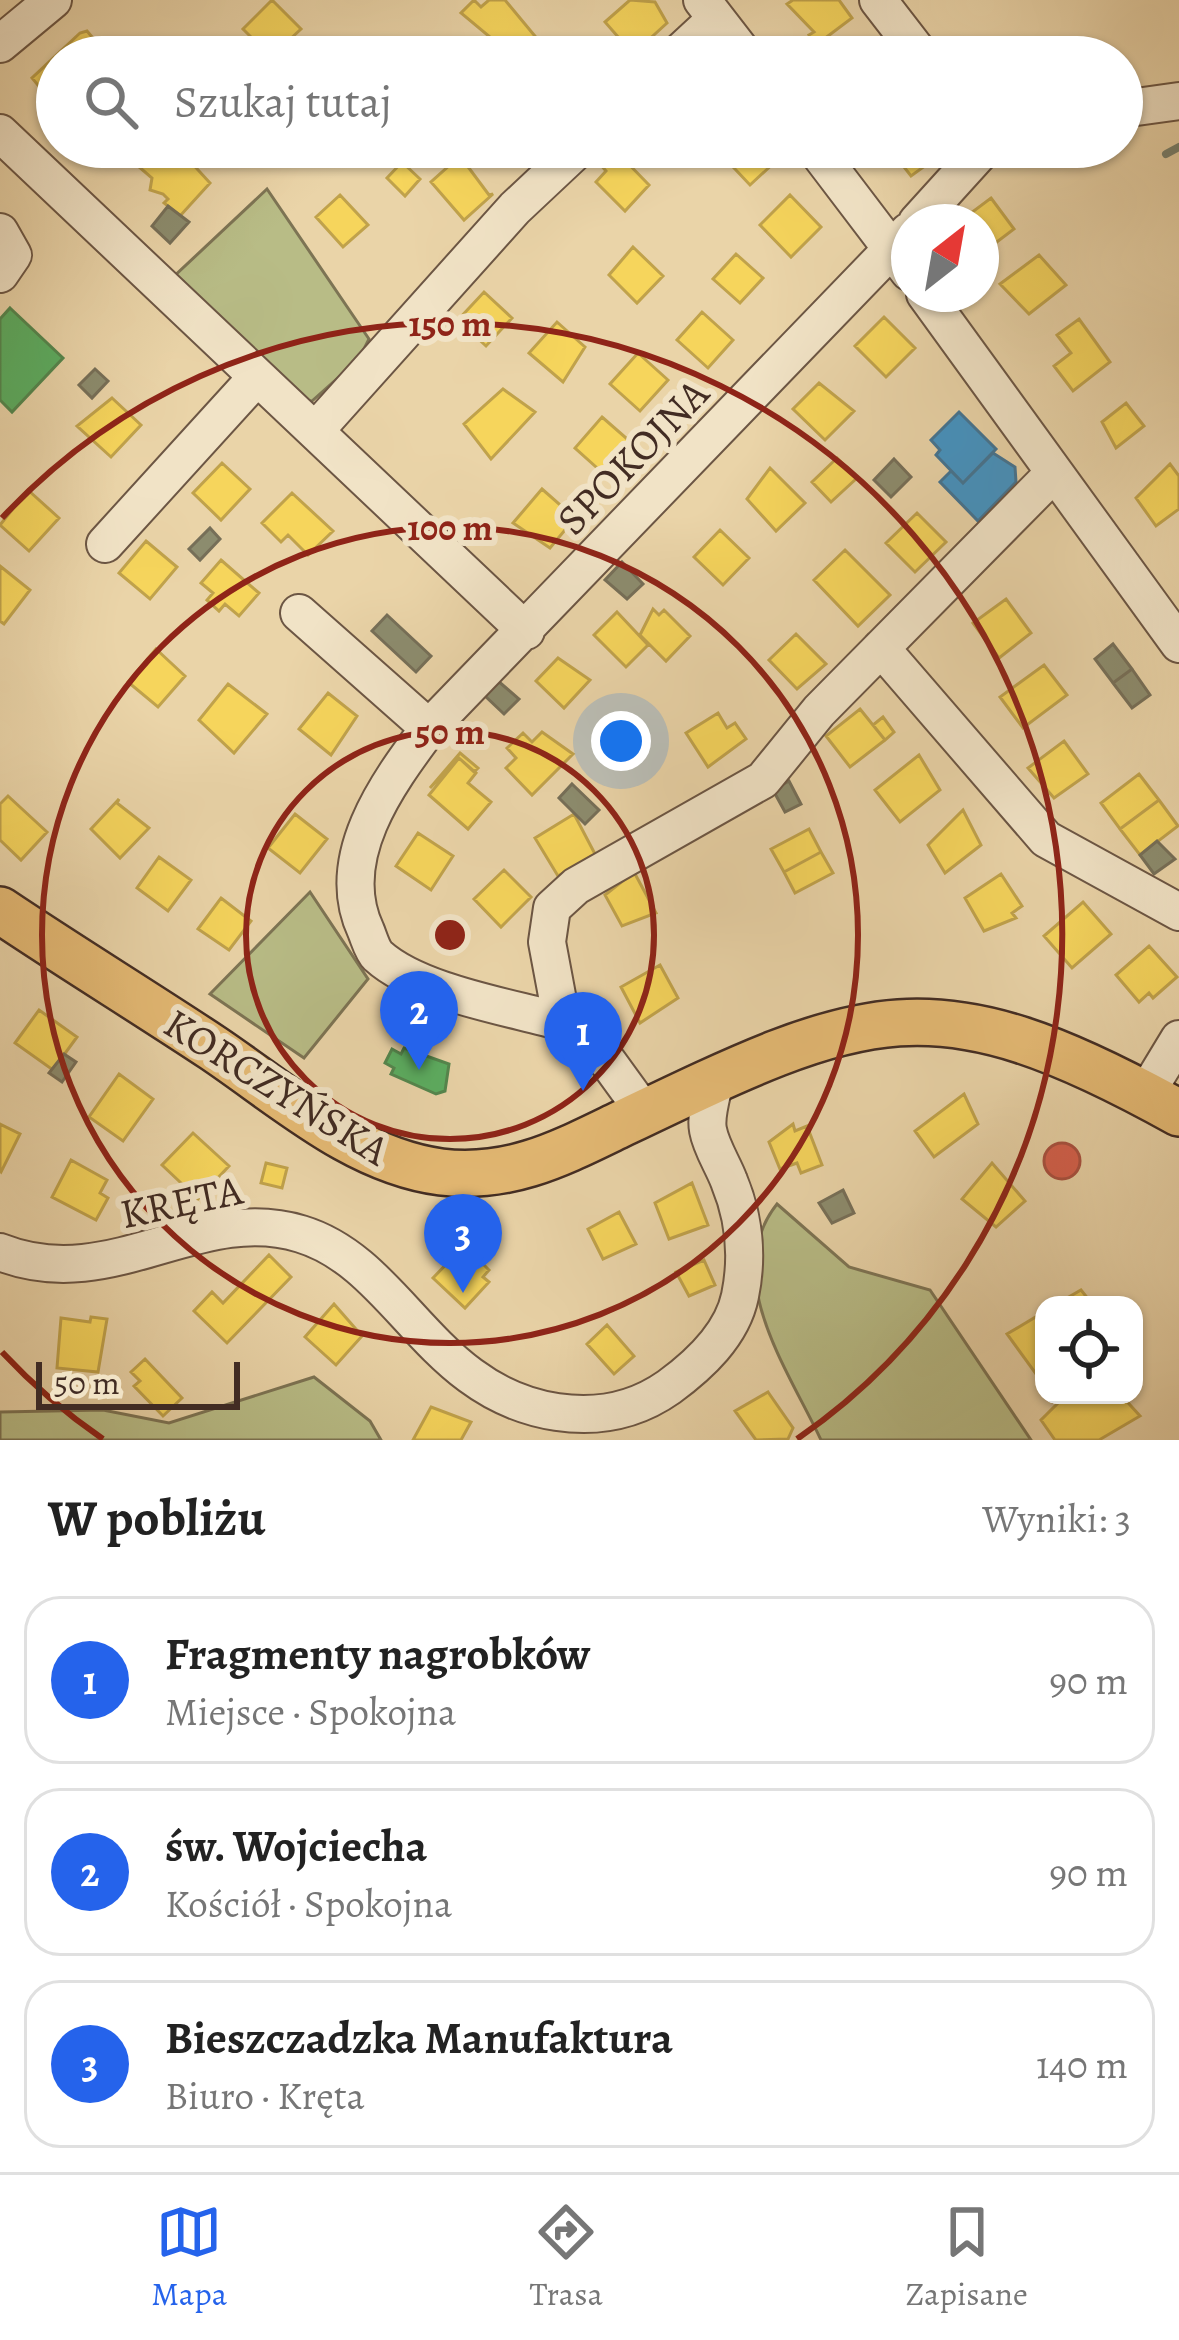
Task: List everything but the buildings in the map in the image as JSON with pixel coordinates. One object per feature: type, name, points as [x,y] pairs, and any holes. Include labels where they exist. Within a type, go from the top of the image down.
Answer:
[{"type":"main road","name":"KORCZYŃSKA","points":[[0,910],[370,1153],[446,1173],[532,1167],[716,1076],[837,1030],[929,1021],[994,1029],[1039,1042],[1162,1104]]},
{"type":"street","points":[[0,44],[53,0]]},
{"type":"street","points":[[878,0],[906,36]]},
{"type":"street","points":[[690,36],[709,9],[730,36]]},
{"type":"street","points":[[1143,107],[1179,101]]},
{"type":"street","points":[[0,133],[36,167]]},
{"type":"street","points":[[37,168],[526,631]]},
{"type":"street","points":[[315,431],[515,208],[558,168]]},
{"type":"street","points":[[834,168],[891,226]]},
{"type":"street","name":"SPOKOJNA","points":[[939,204],[968,168]]},
{"type":"street","points":[[0,232],[8,237],[13,255],[0,274]]},
{"type":"street","name":"SPOKOJNA","points":[[651,1111],[608,1062],[562,1022],[435,986],[376,955],[356,911],[362,838],[388,783],[429,728],[891,259]]},
{"type":"street","points":[[938,312],[1179,644]]},
{"type":"street","points":[[106,544],[256,378]]},
{"type":"street","points":[[562,1022],[546,921],[562,895],[763,780],[881,648],[1054,473]]},
{"type":"street","points":[[299,614],[429,728]]},
{"type":"street","points":[[881,648],[1046,839],[1179,912]]},
{"type":"street","points":[[1162,1104],[1179,1039]]},
{"type":"street","points":[[651,1111],[707,1128],[716,1076]]},
{"type":"street","name":"KRĘTA","points":[[0,1252],[65,1268],[137,1257],[224,1229],[301,1234],[343,1256],[471,1379],[497,1394],[545,1410],[597,1416],[651,1400],[696,1367],[721,1339],[739,1302],[744,1234],[738,1203],[707,1128]]},
{"type":"green space","points":[[267,189],[369,339],[359,359],[312,401],[301,401],[169,281]]},
{"type":"green space","points":[[310,892],[368,979],[304,1058],[210,994]]},
{"type":"green space","points":[[777,1204],[849,1267],[930,1290],[1031,1440],[821,1440],[778,1353],[757,1292],[755,1261],[761,1232]]},
{"type":"green space","points":[[314,1377],[370,1421],[381,1440],[0,1440],[0,1412],[103,1410],[169,1423]]},
{"type":"waterway","points":[[1166,154],[1179,147]]},
{"type":"place","name":"św. Wojciecha","points":[[419,1070]]},
{"type":"place","name":"Fragmenty nagrobków","points":[[583,1091]]},
{"type":"place","name":"Bieszczadzka Manufaktura","points":[[463,1293]]}]
